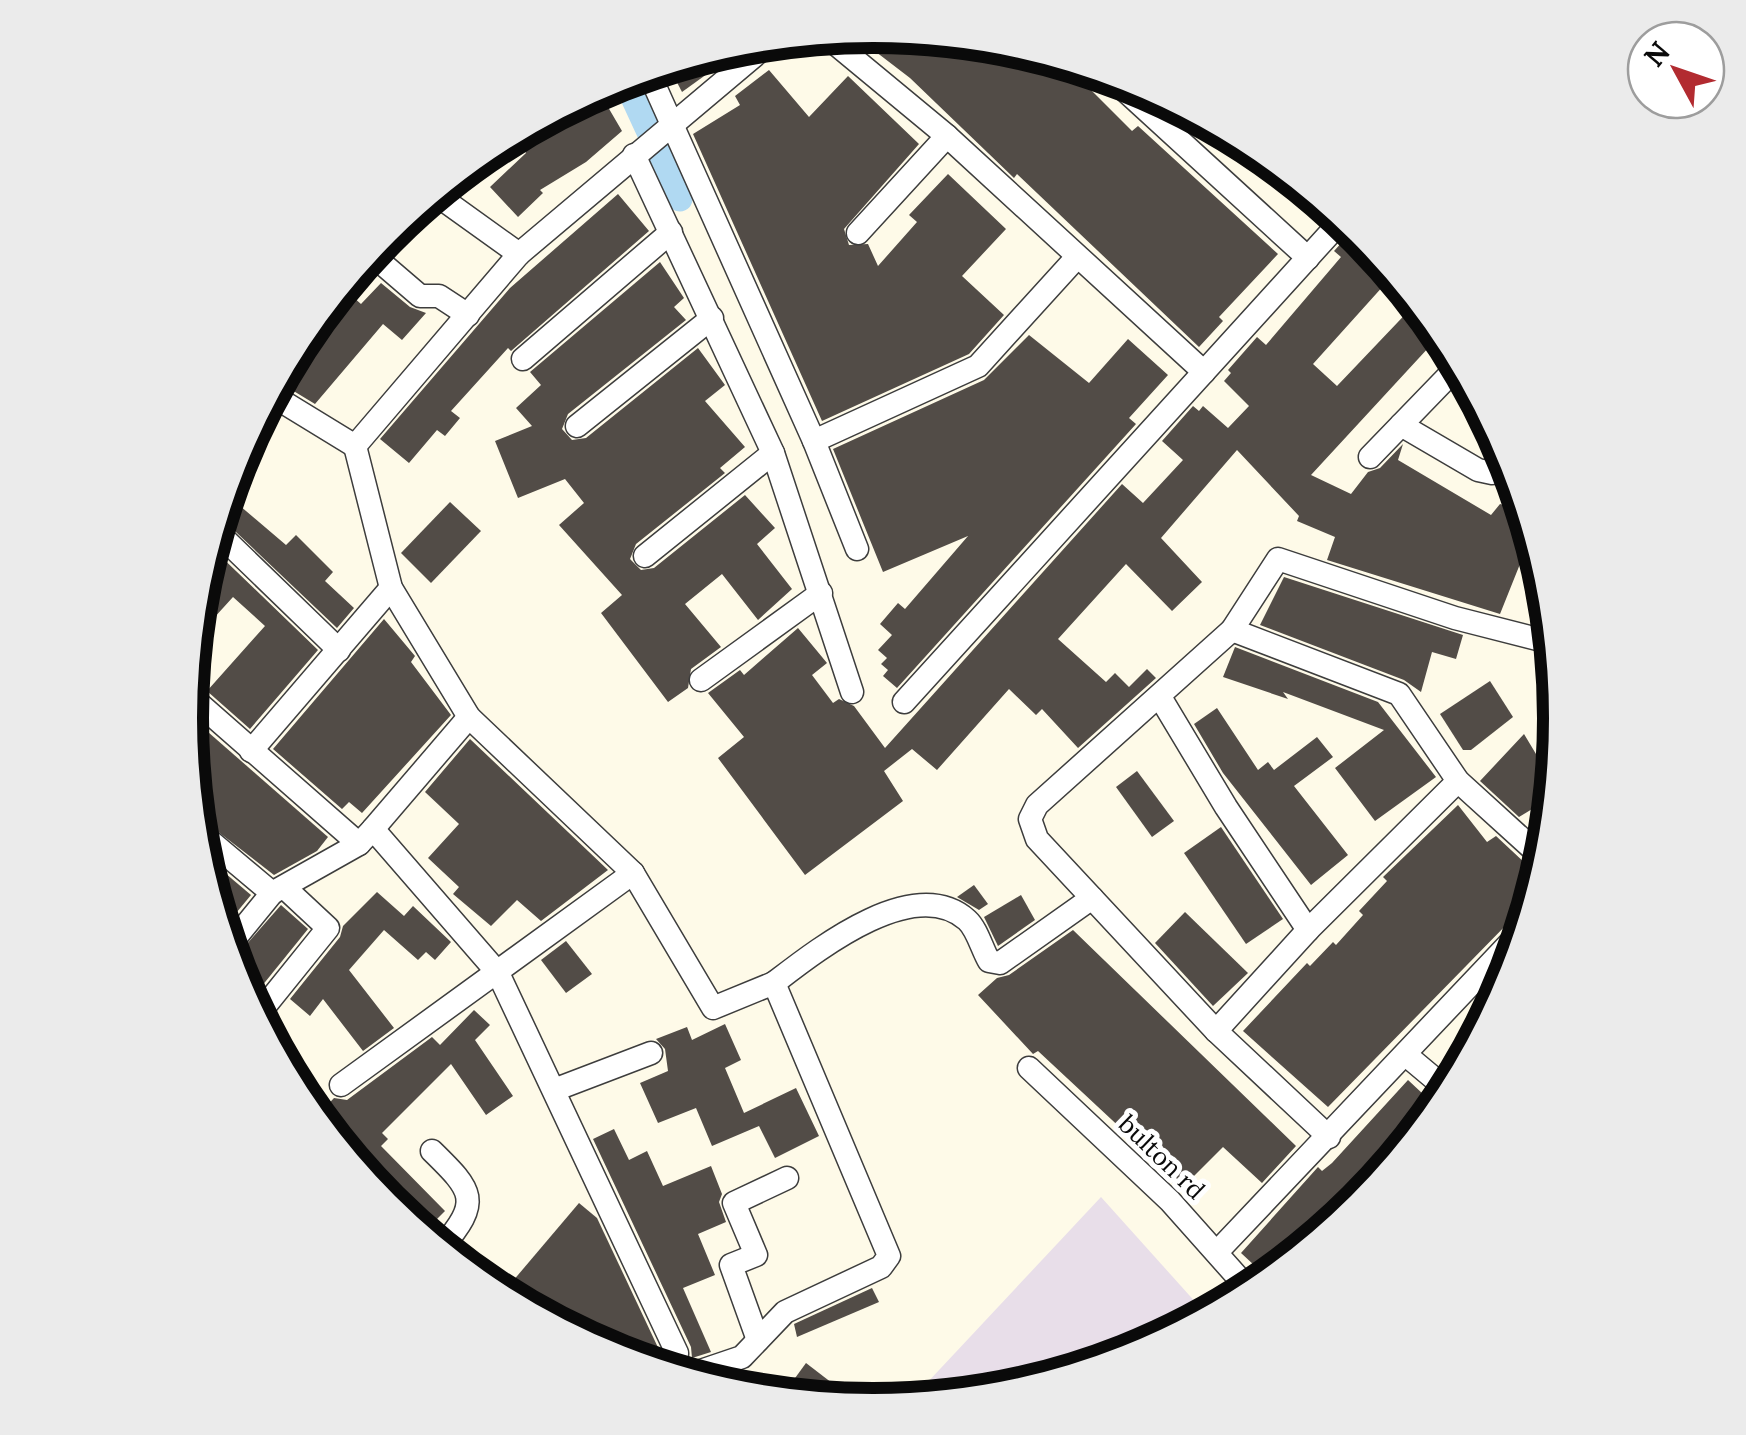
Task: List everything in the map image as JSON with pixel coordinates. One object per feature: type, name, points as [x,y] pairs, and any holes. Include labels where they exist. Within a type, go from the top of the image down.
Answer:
[{"type":"street","points":[[842,49],[947,136],[1204,372]]},
{"type":"street","points":[[356,446],[520,254],[750,59]]},
{"type":"street","points":[[653,85],[668,126],[814,441],[857,549]]},
{"type":"street","points":[[1139,104],[1308,258]]},
{"type":"street","points":[[858,233],[947,136]]},
{"type":"street","points":[[639,151],[773,453],[852,692]]},
{"type":"street","points":[[446,202],[520,254]]},
{"type":"street","points":[[904,702],[1333,231]]},
{"type":"street","points":[[522,360],[672,232]]},
{"type":"street","points":[[814,441],[978,366],[1077,257]]},
{"type":"street","points":[[386,266],[420,296],[439,296],[468,315]]},
{"type":"street","points":[[577,426],[712,318]]},
{"type":"street","points":[[1370,458],[1449,376]]},
{"type":"street","points":[[282,402],[356,446],[390,588],[469,717],[632,874],[714,1008],[774,983],[862,924],[913,906],[936,905],[970,922],[989,961],[1000,963],[1092,898]]},
{"type":"street","points":[[1401,425],[1478,470],[1496,471]]},
{"type":"street","points":[[645,556],[773,453]]},
{"type":"street","points":[[227,541],[339,650]]},
{"type":"street","points":[[1328,1137],[1216,1031],[1037,839],[1030,818],[1038,805],[1232,630],[1278,558],[1454,618],[1538,639]]},
{"type":"street","points":[[251,750],[390,588]]},
{"type":"street","points":[[701,680],[821,593]]},
{"type":"street","points":[[1232,630],[1400,694],[1458,782],[1530,847]]},
{"type":"street","points":[[1160,696],[1308,930]]},
{"type":"street","points":[[203,708],[251,750],[366,836],[498,972],[677,1358]]},
{"type":"street","points":[[203,715],[206,711]]},
{"type":"street","points":[[239,934],[278,890],[366,836],[469,717]]},
{"type":"street","points":[[1216,1031],[1308,930],[1458,782]]},
{"type":"street","points":[[215,844],[328,928],[267,1003]]},
{"type":"street","points":[[341,1085],[632,874]]},
{"type":"street","points":[[1217,1252],[1499,955]]},
{"type":"street","points":[[712,1368],[742,1358],[785,1312],[882,1267],[889,1256],[774,983]]},
{"type":"street","points":[[554,1090],[651,1053]]},
{"type":"street","points":[[1406,1055],[1436,1080]]},
{"type":"street","name":"bulton rd","points":[[1029,1068],[1217,1252],[1239,1279]]},
{"type":"street","points":[[432,1151],[464,1182],[469,1201],[469,1210],[450,1236]]},
{"type":"street","points":[[758,1340],[731,1265],[756,1255],[734,1202],[786,1178]]},
{"type":"shaded area","points":[[1101,1197],[1197,1304],[1129,1336],[1046,1365],[925,1385]]},
{"type":"building","points":[[871,48],[960,53],[1004,60],[1082,81],[1132,131],[1138,126],[1278,254],[1219,317],[1223,321],[1199,347],[910,78]]},
{"type":"building","points":[[719,66],[682,92],[675,78]]},
{"type":"building","points":[[769,70],[809,117],[848,76],[919,144],[844,229],[849,245],[868,244],[878,266],[917,222],[909,215],[948,174],[1006,229],[962,276],[1004,315],[969,354],[822,421],[693,134],[740,105],[735,96]]},
{"type":"building","points":[[606,104],[622,131],[586,162],[540,190],[543,193],[518,217],[490,187],[526,153],[522,147],[538,137]]},
{"type":"building","points":[[1271,179],[1315,214],[1322,220],[1319,223]]},
{"type":"building","points":[[618,194],[649,231],[511,351],[508,348],[451,411],[460,418],[445,436],[437,430],[409,463],[380,439],[510,288]]},
{"type":"building","points":[[1343,241],[1384,285],[1313,364],[1337,386],[1407,313],[1430,346],[1311,475],[1351,494],[1368,472],[1380,468],[1403,444],[1398,460],[1491,515],[1500,504],[1508,506],[1523,557],[1500,614],[1327,560],[1335,537],[1297,521],[1299,516],[1237,450],[1161,538],[1202,582],[1172,611],[1126,564],[1058,639],[1106,682],[1115,673],[1129,687],[1147,669],[1156,678],[1078,748],[1042,709],[1036,715],[1009,689],[937,770],[912,749],[884,771],[903,801],[805,875],[718,758],[744,737],[708,693],[740,670],[744,675],[798,628],[827,663],[812,675],[833,703],[839,699],[854,706],[885,748],[1122,484],[1143,503],[1183,460],[1162,441],[1193,406],[1199,411],[1203,406],[1228,428],[1249,406],[1224,381],[1231,373],[1228,370],[1257,337],[1266,345],[1341,257],[1334,251]]},
{"type":"building","points":[[660,262],[684,298],[674,307],[686,320],[568,414],[562,429],[572,440],[586,438],[698,348],[725,385],[705,401],[745,447],[720,468],[725,473],[636,544],[630,559],[641,570],[654,568],[745,495],[775,528],[757,544],[792,589],[758,620],[722,574],[685,604],[721,647],[691,669],[688,688],[668,702],[601,613],[622,595],[559,525],[584,503],[565,479],[518,498],[495,441],[532,426],[516,408],[541,385],[530,372]]},
{"type":"building","points":[[381,283],[410,307],[426,313],[402,340],[383,324],[315,404],[289,389],[352,296],[361,304]]},
{"type":"building","points":[[1029,335],[1089,383],[1128,339],[1168,375],[1129,418],[1136,424],[897,688],[883,676],[888,670],[881,664],[887,658],[878,650],[892,635],[880,624],[898,603],[905,609],[968,536],[883,572],[833,449],[984,380]]},
{"type":"building","points":[[450,502],[481,531],[431,583],[401,553]]},
{"type":"building","points":[[238,504],[286,545],[296,535],[333,572],[325,581],[354,608],[337,628],[231,527]]},
{"type":"building","points":[[223,558],[318,650],[250,729],[207,691],[265,626],[233,597],[210,622]]},
{"type":"building","points":[[1284,577],[1463,635],[1456,659],[1432,652],[1421,692],[1404,680],[1260,625]]},
{"type":"building","points":[[384,619],[415,656],[411,662],[451,715],[362,813],[349,802],[342,809],[273,749]]},
{"type":"building","points":[[1235,647],[1378,702],[1436,777],[1375,821],[1335,768],[1384,730],[1283,692],[1288,699],[1223,677]]},
{"type":"building","points":[[1490,681],[1513,717],[1471,750],[1463,750],[1440,714]]},
{"type":"building","points":[[1217,708],[1258,770],[1268,762],[1274,770],[1317,737],[1333,757],[1294,786],[1348,855],[1311,885],[1223,773],[1194,724]]},
{"type":"building","points":[[208,732],[328,837],[317,851],[274,875],[213,828],[203,736]]},
{"type":"building","points":[[1524,734],[1542,764],[1537,806],[1519,817],[1480,781]]},
{"type":"building","points":[[470,739],[608,870],[541,921],[517,900],[491,926],[453,894],[459,887],[428,858],[459,824],[425,792]]},
{"type":"building","points":[[1137,771],[1174,821],[1152,837],[1116,787]]},
{"type":"building","points":[[1458,805],[1487,842],[1496,836],[1526,864],[1511,920],[1328,1107],[1243,1031],[1307,963],[1310,966],[1333,942],[1336,945],[1363,915],[1359,911],[1387,881],[1383,877]]},
{"type":"building","points":[[1221,827],[1283,919],[1246,944],[1184,853]]},
{"type":"building","points":[[225,873],[251,895],[234,916],[226,891]]},
{"type":"building","points":[[974,885],[988,904],[979,910],[957,897]]},
{"type":"building","points":[[377,892],[404,916],[413,906],[451,942],[435,960],[426,952],[418,960],[384,930],[349,970],[394,1028],[363,1051],[323,999],[310,1016],[290,999],[340,937],[343,926]]},
{"type":"building","points":[[1021,895],[1035,920],[998,946],[984,917]]},
{"type":"building","points":[[281,905],[308,929],[260,988],[244,947]]},
{"type":"building","points":[[1185,912],[1248,973],[1213,1006],[1155,943]]},
{"type":"building","points":[[1073,930],[1296,1146],[1262,1183],[1223,1147],[1180,1190],[1152,1164],[1156,1161],[1038,1051],[1033,1054],[978,995],[997,978],[1009,975]]},
{"type":"building","points":[[566,941],[592,974],[566,993],[541,960]]},
{"type":"building","points":[[474,1010],[490,1025],[475,1040],[513,1096],[486,1115],[451,1064],[382,1133],[388,1139],[381,1146],[445,1211],[433,1223],[369,1159],[327,1105],[334,1098],[347,1100],[432,1037],[440,1045]]},
{"type":"building","points":[[725,1024],[741,1060],[725,1068],[744,1113],[796,1088],[819,1136],[775,1158],[759,1126],[712,1146],[696,1108],[658,1123],[640,1083],[668,1071],[665,1049],[656,1039],[687,1027],[692,1040]]},
{"type":"building","points":[[1408,1080],[1425,1096],[1347,1191],[1256,1267],[1241,1253],[1318,1167],[1322,1171]]},
{"type":"building","points":[[614,1129],[629,1160],[647,1151],[663,1186],[711,1166],[722,1194],[719,1202],[726,1222],[698,1234],[715,1275],[683,1288],[711,1352],[692,1358],[691,1347],[593,1139]]},
{"type":"building","points":[[579,1203],[597,1218],[660,1353],[577,1318],[512,1282]]},
{"type":"building","points":[[872,1288],[879,1302],[797,1337],[794,1324]]},
{"type":"building","points":[[806,1363],[832,1383],[830,1386],[792,1383]]},
{"type":"waterway","points":[[631,93],[680,199]]}]
